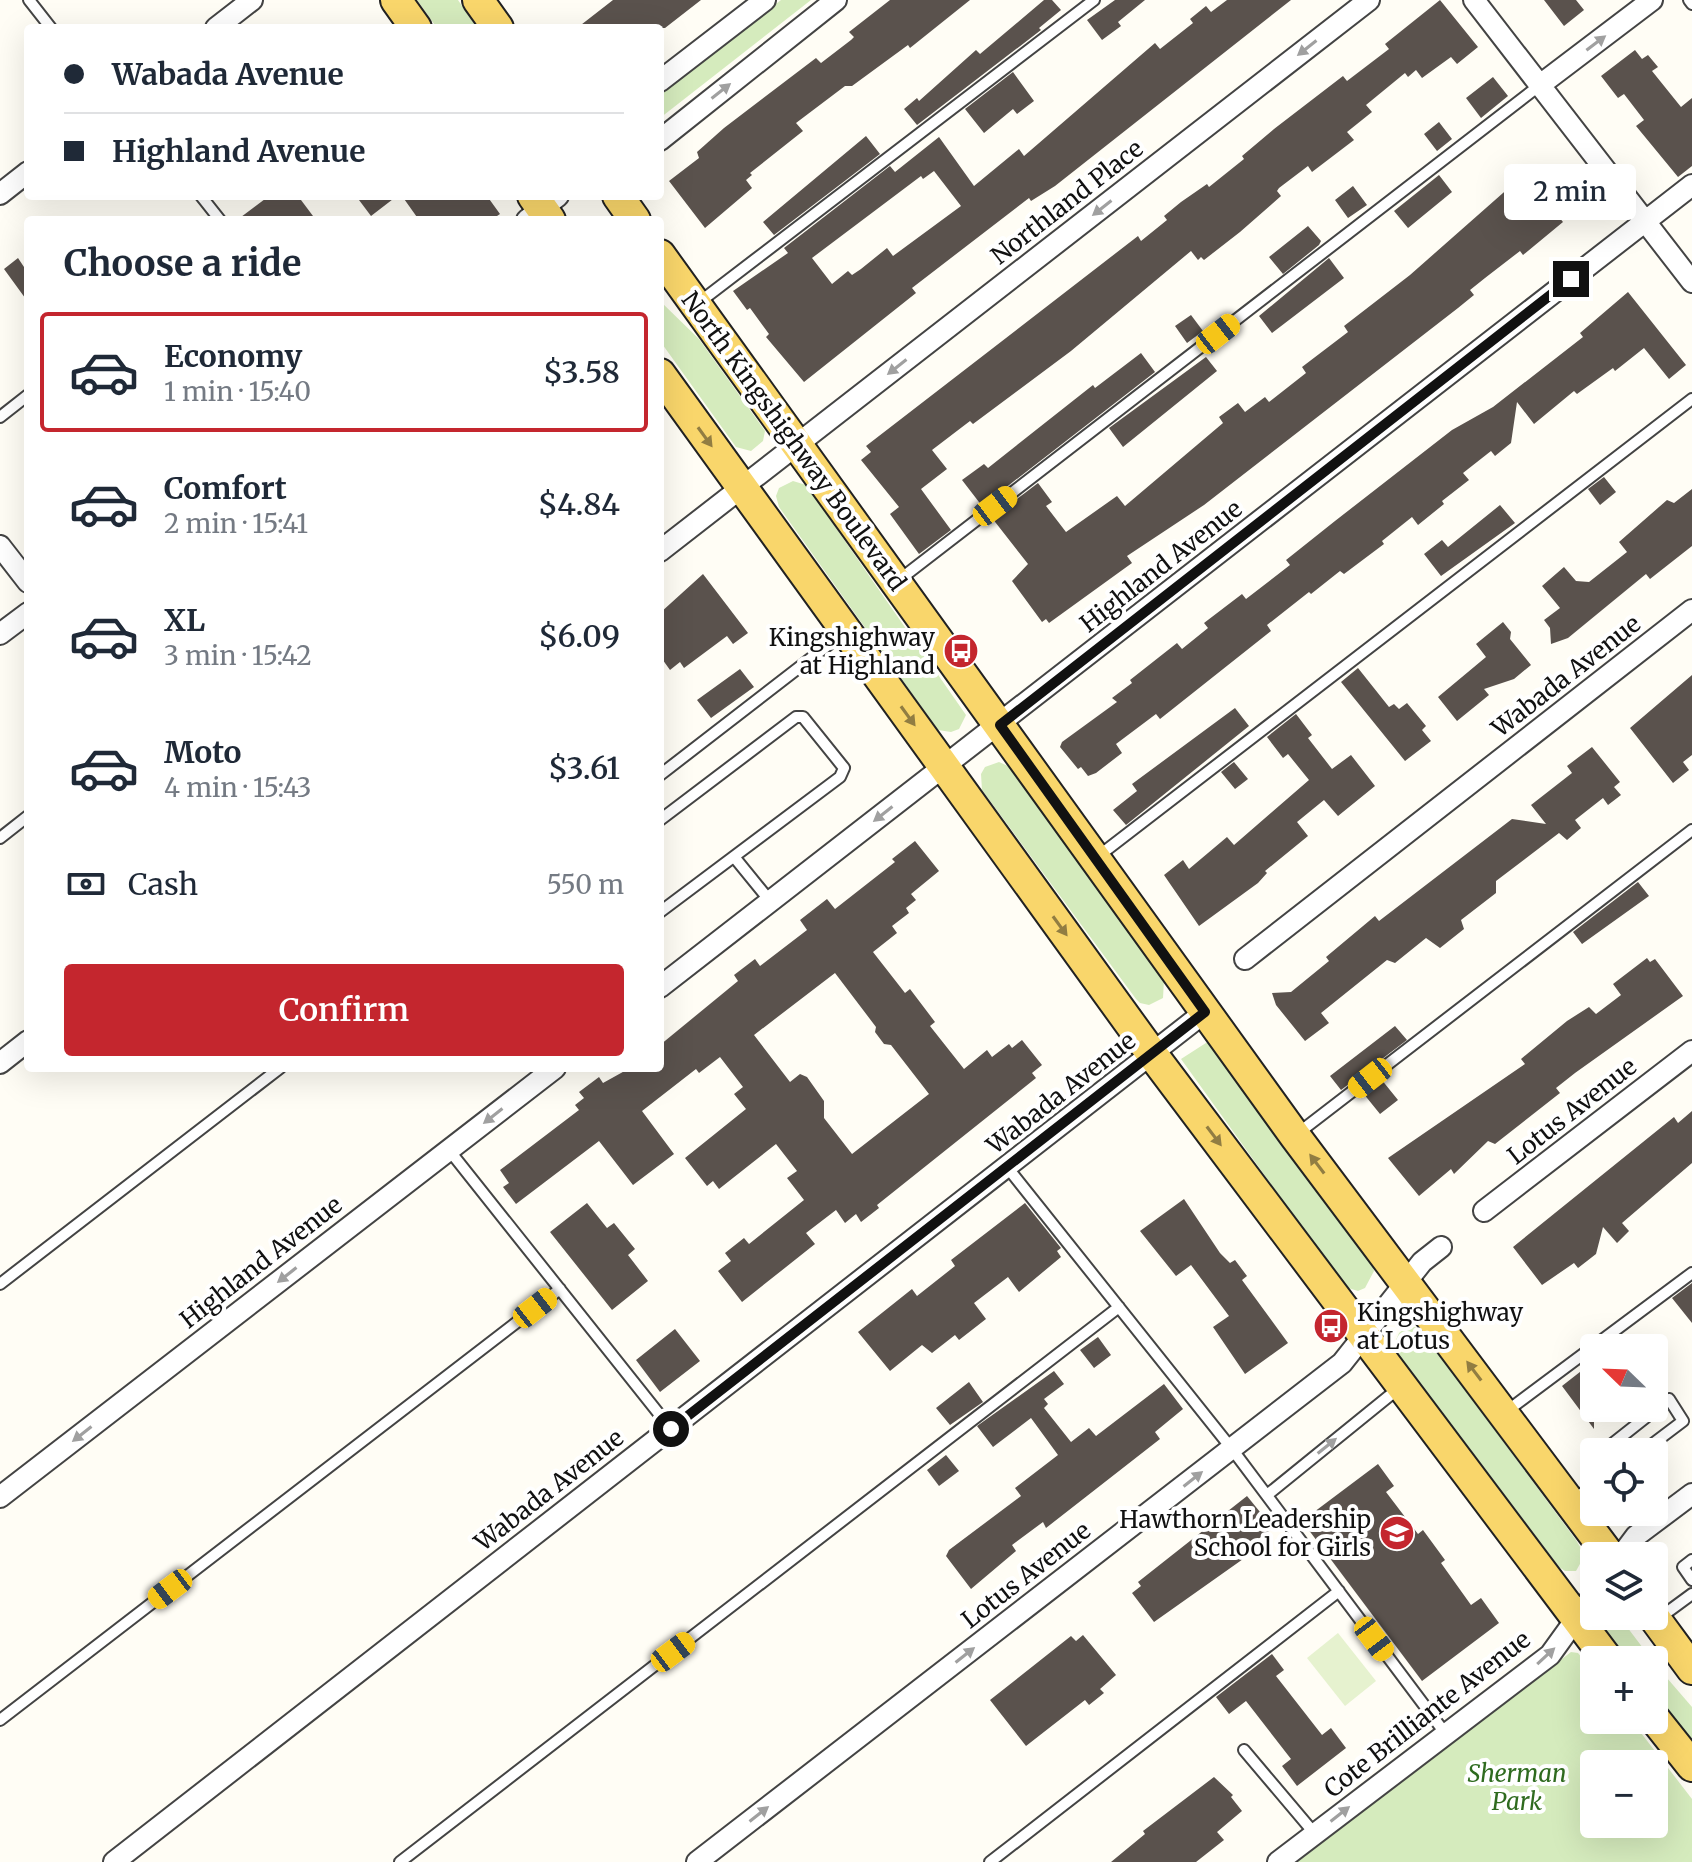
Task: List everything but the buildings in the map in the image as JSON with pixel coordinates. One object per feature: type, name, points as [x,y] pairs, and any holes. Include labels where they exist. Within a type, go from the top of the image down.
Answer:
[{"type":"main road","points":[[396,0],[413,24]]},
{"type":"main road","name":"North Kingshighway Boulevard","points":[[664,261],[1295,1136],[1505,1412],[1580,1492]]},
{"type":"main road","points":[[664,380],[1152,1054],[1597,1646]]},
{"type":"main road","points":[[1664,1630],[1691,1667]]},
{"type":"main road","points":[[1667,1734],[1692,1766]]},
{"type":"street","points":[[221,24],[252,0]]},
{"type":"street","points":[[664,78],[765,0]]},
{"type":"street","points":[[664,137],[836,0]]},
{"type":"street","name":"Northland Place","points":[[664,548],[1369,0]]},
{"type":"street","points":[[1474,0],[1692,282]]},
{"type":"street","points":[[1540,85],[1652,0]]},
{"type":"street","points":[[0,194],[24,175]]},
{"type":"street","name":"Highland Avenue","points":[[664,984],[1692,185]]},
{"type":"street","points":[[0,546],[24,577]]},
{"type":"street","name":"Wabada Avenue","points":[[1245,959],[1692,610]]},
{"type":"street","points":[[0,634],[24,616]]},
{"type":"street","name":"Wabada Avenue","points":[[114,1862],[1205,1012]]},
{"type":"street","points":[[0,1063],[24,1044]]},
{"type":"street","name":"Lotus Avenue","points":[[1484,1211],[1692,1051]]},
{"type":"street","name":"Highland Avenue","points":[[0,1497],[449,1150],[545,1072]]},
{"type":"street","name":"Lotus Avenue","points":[[697,1862],[1342,1363],[1406,1282],[1441,1247]]},
{"type":"street","points":[[1632,1542],[1692,1494]]},
{"type":"street","name":"Cote Brilliante Avenue","points":[[1278,1862],[1550,1655],[1580,1613]]},
{"type":"lane","points":[[29,0],[48,24]]},
{"type":"lane","points":[[696,305],[1094,0]]},
{"type":"lane","points":[[896,583],[1540,85]]},
{"type":"lane","points":[[204,200],[217,216]]},
{"type":"lane","points":[[0,417],[24,398]]},
{"type":"lane","points":[[1095,859],[1692,399]]},
{"type":"lane","points":[[664,772],[846,632]]},
{"type":"lane","points":[[664,817],[796,717],[803,717],[844,768],[840,777],[664,909]]},
{"type":"lane","points":[[0,838],[24,819]]},
{"type":"lane","points":[[1295,1136],[1692,830]]},
{"type":"lane","points":[[735,858],[770,901]]},
{"type":"lane","points":[[0,1284],[275,1072]]},
{"type":"lane","points":[[449,1150],[671,1429]]},
{"type":"lane","points":[[1007,1167],[1232,1449],[1445,1733]]},
{"type":"lane","points":[[1505,1412],[1692,1273]]},
{"type":"lane","points":[[0,1720],[560,1289]]},
{"type":"lane","points":[[400,1862],[1119,1307]]},
{"type":"lane","points":[[1267,1495],[1401,1386]]},
{"type":"lane","points":[[1620,1438],[1669,1399],[1683,1421],[1661,1438]]},
{"type":"lane","points":[[1692,1560],[1683,1567],[1692,1580]]},
{"type":"lane","points":[[990,1862],[1339,1591]]},
{"type":"lane","points":[[1668,1610],[1692,1594]]},
{"type":"lane","points":[[1244,1750],[1315,1834]]},
{"type":"green space","points":[[417,0],[458,0],[474,24],[434,24]]},
{"type":"green space","points":[[781,0],[811,0],[664,115],[664,91]]},
{"type":"green space","points":[[664,305],[699,339],[765,431],[763,441],[751,451],[736,447],[664,347]]},
{"type":"green space","points":[[793,481],[806,485],[966,715],[959,729],[951,732],[938,730],[779,507],[776,496],[779,488]]},
{"type":"green space","points":[[999,762],[1008,766],[1164,980],[1163,998],[1149,1005],[1136,999],[982,790],[981,774],[985,767]]},
{"type":"green space","points":[[1209,1041],[1372,1264],[1374,1271],[1365,1288],[1358,1291],[1345,1287],[1181,1059]]},
{"type":"green space","points":[[1409,1325],[1420,1329],[1576,1540],[1580,1547],[1580,1564],[1576,1571],[1565,1571],[1559,1567],[1393,1347],[1399,1333]]},
{"type":"green space","points":[[1606,1630],[1629,1630],[1641,1646],[1617,1646]]},
{"type":"green space","points":[[1338,1633],[1376,1681],[1345,1706],[1307,1658]]},
{"type":"green space","name":"Sherman Park","points":[[1571,1652],[1580,1655],[1580,1734],[1642,1734],[1654,1750],[1580,1750],[1580,1838],[1668,1838],[1668,1768],[1692,1799],[1692,1862],[1297,1862]]},
{"type":"green space","points":[[1668,1679],[1692,1707],[1692,1743],[1668,1712]]},
{"type":"place","name":"Kingshighway at Highland","points":[[961,651]]},
{"type":"place","name":"Kingshighway at Lotus","points":[[1331,1326]]},
{"type":"place","name":"Hawthorn Leadership School for Girls","points":[[1397,1533]]},
{"type":"route","points":[[671,1429],[1205,1012],[1000,725],[1571,279]]}]
